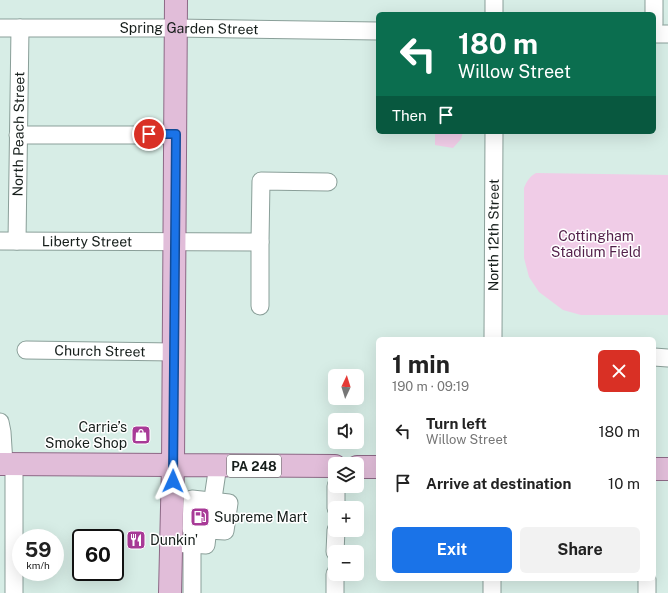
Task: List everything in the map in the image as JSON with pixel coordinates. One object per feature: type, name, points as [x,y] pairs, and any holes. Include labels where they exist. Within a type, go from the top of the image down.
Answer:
[{"type":"main road","points":[[170,593],[182,544],[173,465],[176,0]]},
{"type":"main road","name":"PA 248","points":[[6,464],[328,466]]},
{"type":"main road","points":[[364,466],[376,467]]},
{"type":"main road","points":[[656,469],[668,469]]},
{"type":"street","points":[[494,0],[494,12]]},
{"type":"street","points":[[654,0],[654,12]]},
{"type":"street","name":"Spring Garden Street","points":[[0,28],[175,28],[376,31]]},
{"type":"street","name":"North Peach Street","points":[[8,241],[18,135],[20,28]]},
{"type":"street","points":[[656,34],[668,34]]},
{"type":"street","points":[[18,135],[176,134]]},
{"type":"street","name":"North 12th Street","points":[[493,337],[494,134]]},
{"type":"street","points":[[260,306],[261,181],[328,182]]},
{"type":"street","name":"Liberty Street","points":[[8,241],[260,242]]},
{"type":"street","name":"Church Street","points":[[26,350],[174,352]]},
{"type":"street","points":[[656,357],[668,358]]},
{"type":"street","points":[[0,422],[6,464],[14,593]]},
{"type":"street","points":[[192,593],[182,544],[206,545],[218,465]]},
{"type":"street","points":[[335,581],[335,593]]},
{"type":"street","points":[[492,581],[492,593]]},
{"type":"street","points":[[646,593],[647,581]]},
{"type":"green space","points":[[435,134],[462,134],[461,139],[453,148],[435,145]]},
{"type":"green space","name":"Cottingham Stadium Field","points":[[536,173],[668,175],[668,315],[581,315],[563,310],[539,292],[529,277],[524,258],[524,188],[528,179]]},
{"type":"place","name":"Carrie’s Smoke Shop","points":[[141,435]]},
{"type":"place","name":"Supreme Mart","points":[[200,517]]},
{"type":"place","name":"Dunkin'","points":[[136,540]]},
{"type":"route","points":[[149,134],[176,134],[173,481]]}]
